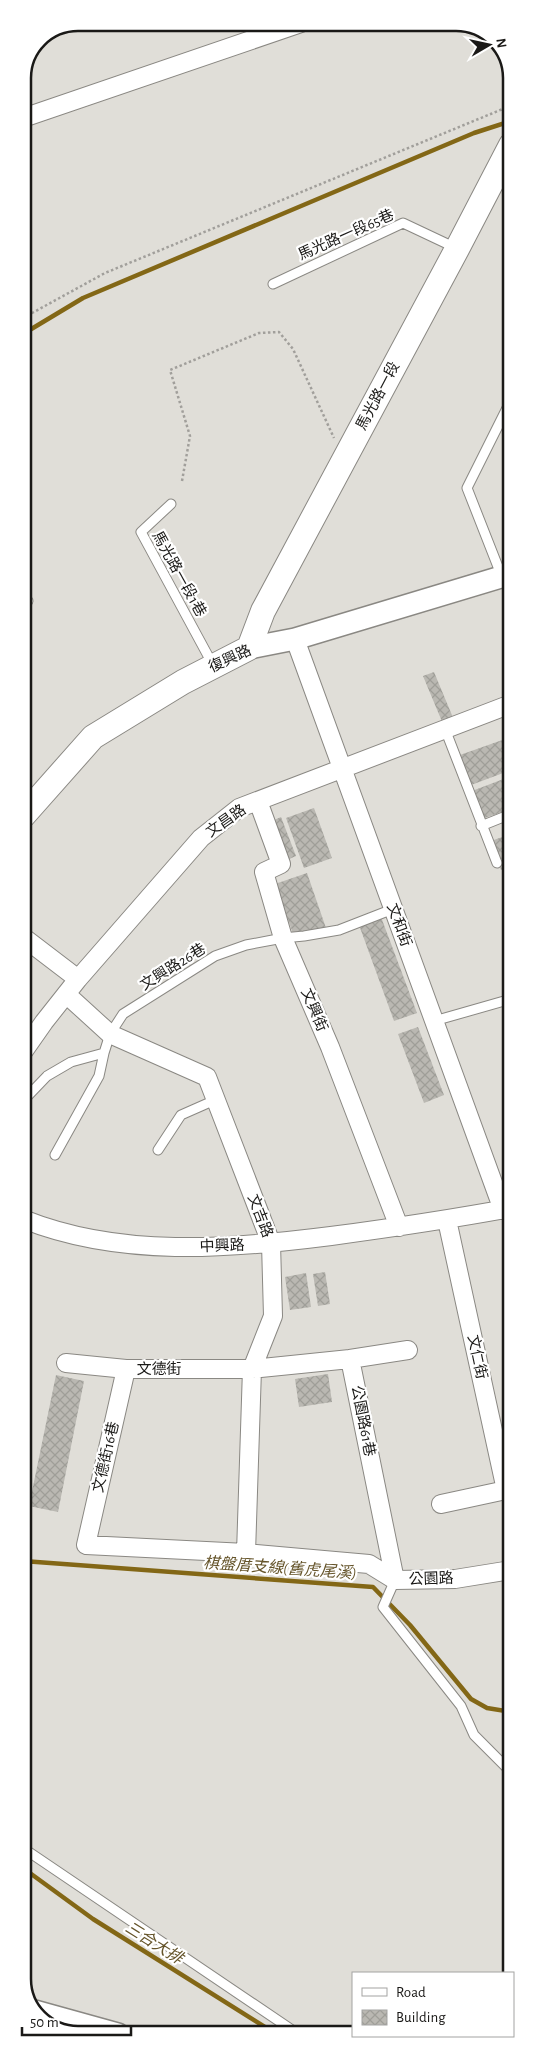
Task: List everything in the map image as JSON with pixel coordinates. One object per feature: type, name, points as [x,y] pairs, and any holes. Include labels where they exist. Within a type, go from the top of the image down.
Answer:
[{"type":"main road","name":"馬光路一段","points":[[249,648],[263,612],[503,159]]},
{"type":"main road","name":"復興路","points":[[31,807],[93,737],[214,665],[249,648]]},
{"type":"street","points":[[31,115],[278,31]]},
{"type":"street","name":"復興路","points":[[249,648],[295,639],[503,576]]},
{"type":"street","name":"文和街","points":[[295,639],[434,1021],[503,1199]]},
{"type":"street","name":"文昌路","points":[[31,1041],[78,979],[201,838],[239,808],[503,707]]},
{"type":"street","name":"文興街","points":[[258,801],[282,864],[264,872],[283,938],[330,1047],[398,1227]]},
{"type":"street","points":[[31,943],[78,979]]},
{"type":"street","name":"文吉路","points":[[66,994],[110,1034],[207,1077],[271,1243],[273,1316],[252,1369],[246,1553]]},
{"type":"street","name":"中興路","points":[[31,1222],[68,1234],[116,1243],[191,1247],[271,1243],[447,1220],[503,1210]]},
{"type":"street","name":"文仁街","points":[[447,1220],[503,1467]]},
{"type":"street","points":[[252,1369],[350,1359],[408,1350]]},
{"type":"street","name":"公園路61巷","points":[[350,1359],[395,1580]]},
{"type":"street","name":"文德街","points":[[66,1363],[126,1369],[252,1369]]},
{"type":"street","name":"文德街16巷","points":[[86,1545],[126,1369]]},
{"type":"street","points":[[441,1504],[503,1490]]},
{"type":"street","name":"公園路","points":[[86,1545],[246,1553],[369,1564],[395,1580],[455,1579],[503,1571]]},
{"type":"street","points":[[48,2015],[89,2026]]},
{"type":"lane","name":"馬光路一段65巷","points":[[273,284],[402,223],[457,248]]},
{"type":"lane","points":[[503,416],[467,488],[503,568]]},
{"type":"lane","name":"馬光路一段1巷","points":[[171,504],[141,532],[214,665]]},
{"type":"lane","points":[[445,729],[481,826],[497,863]]},
{"type":"lane","points":[[481,826],[503,817]]},
{"type":"lane","name":"文興路26巷","points":[[55,1155],[100,1076],[110,1034],[123,1014],[215,956],[246,945],[339,930],[393,909]]},
{"type":"lane","points":[[434,1021],[503,1001]]},
{"type":"lane","points":[[31,1093],[48,1076],[71,1062],[104,1054]]},
{"type":"lane","points":[[158,1150],[181,1115],[215,1100]]},
{"type":"lane","points":[[395,1580],[383,1607],[461,1706],[474,1735],[503,1764]]},
{"type":"lane","points":[[31,1853],[286,2026]]},
{"type":"path","points":[[31,314],[105,273],[503,109]]},
{"type":"path","points":[[182,481],[190,436],[170,370],[259,333],[279,332],[293,349],[344,460]]},
{"type":"building","points":[[434,672],[454,720],[443,724],[423,676]]},
{"type":"building","points":[[503,740],[503,773],[471,785],[460,755]]},
{"type":"building","points":[[503,779],[503,812],[482,819],[472,791]]},
{"type":"building","points":[[314,808],[332,858],[304,868],[286,818]]},
{"type":"building","points":[[281,817],[296,856],[287,860],[272,821]]},
{"type":"building","points":[[503,837],[503,869],[501,870],[491,841]]},
{"type":"building","points":[[307,873],[326,928],[295,939],[275,884]]},
{"type":"building","points":[[381,917],[417,1013],[394,1021],[359,925]]},
{"type":"building","points":[[418,1027],[444,1095],[424,1103],[398,1034]]},
{"type":"building","points":[[325,1272],[330,1304],[318,1306],[313,1274]]},
{"type":"building","points":[[306,1273],[311,1307],[290,1310],[285,1277]]},
{"type":"building","points":[[328,1374],[332,1402],[299,1407],[295,1379]]},
{"type":"building","points":[[56,1375],[84,1381],[58,1512],[31,1506],[31,1496]]},
{"type":"waterway","points":[[31,329],[83,298],[474,133],[503,124]]},
{"type":"waterway","name":"棋盤厝支線(舊虎尾溪)","points":[[31,1562],[373,1587],[410,1625],[471,1699],[487,1708],[503,1711]]},
{"type":"waterway","name":"三合大排","points":[[31,1874],[93,1919],[263,2026]]}]
